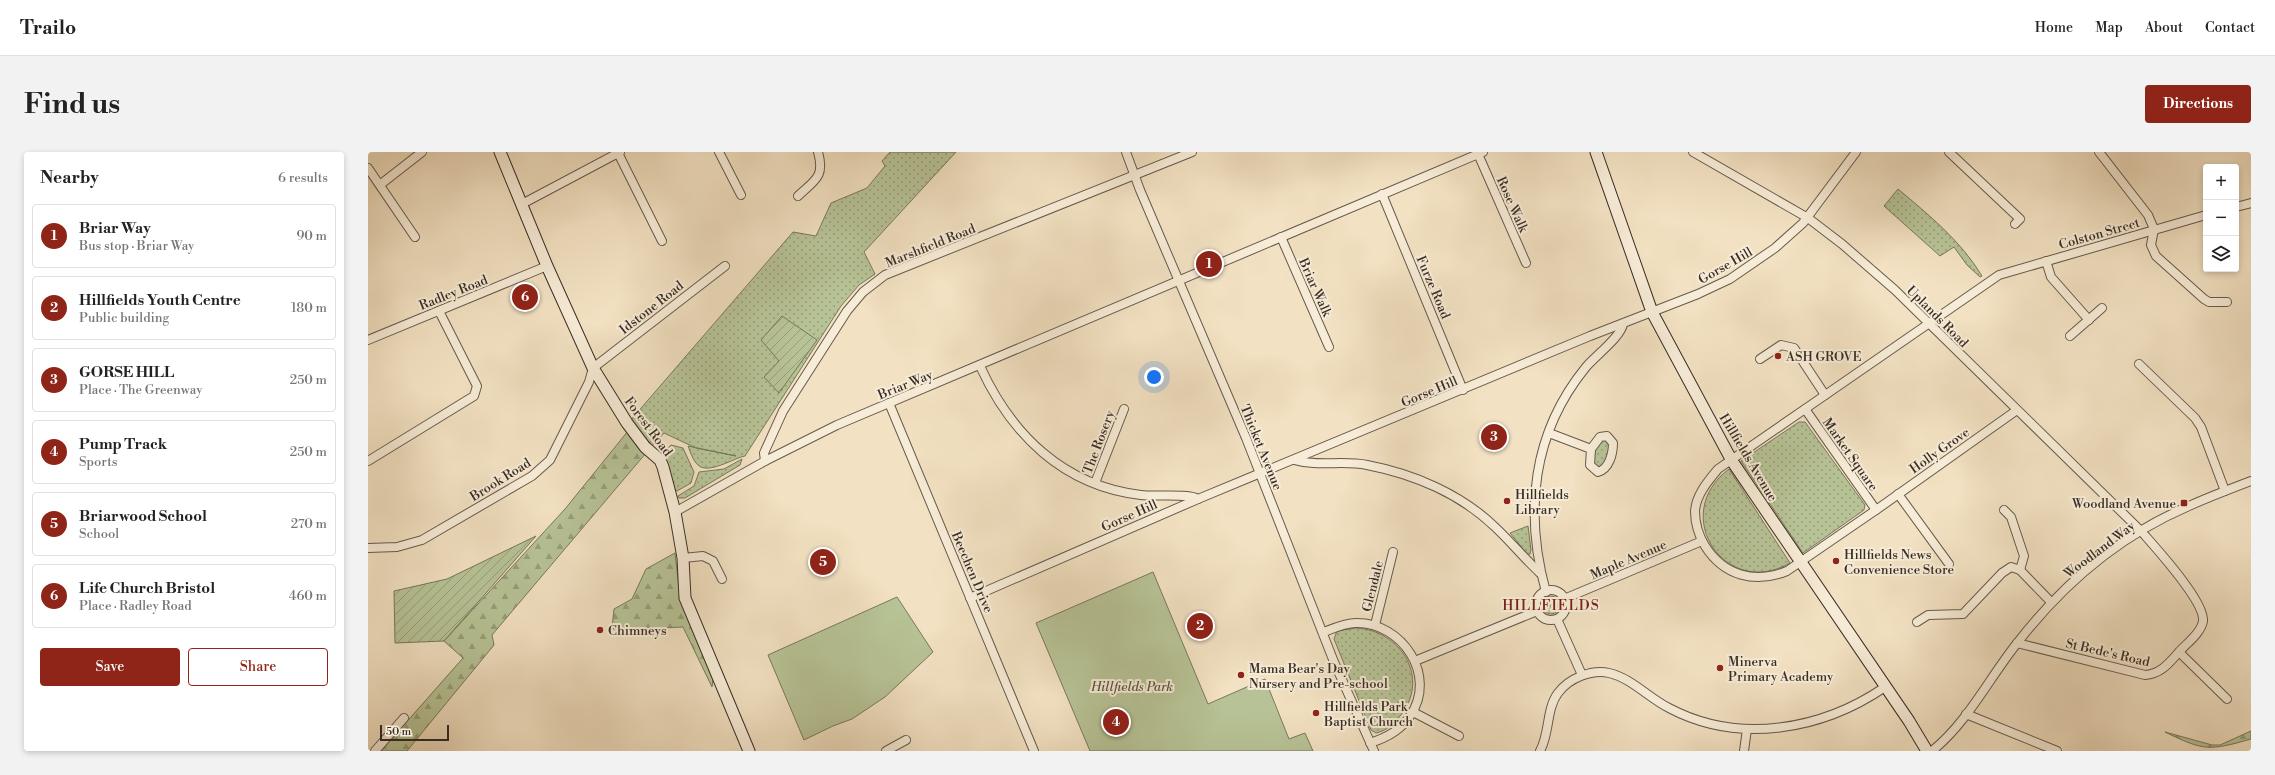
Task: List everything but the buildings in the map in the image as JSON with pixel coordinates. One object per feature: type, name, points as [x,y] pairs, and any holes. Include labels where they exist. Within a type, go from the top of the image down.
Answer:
[{"type":"street","points":[[381,184],[422,152]]},
{"type":"street","name":"Forest Road","points":[[500,152],[547,266],[593,368],[627,423],[645,447],[660,460],[670,488],[675,512],[683,558],[685,598],[749,751]]},
{"type":"street","points":[[719,152],[741,195]]},
{"type":"street","points":[[798,196],[819,177],[822,166],[818,152]]},
{"type":"street","name":"Thicket Avenue","points":[[1126,152],[1134,175],[1246,438],[1259,474],[1324,632],[1334,662],[1372,747]]},
{"type":"street","name":"Marshfield Road","points":[[765,461],[764,454],[783,411],[847,311],[863,292],[885,275],[1192,152]]},
{"type":"street","name":"Hillfields Avenue","points":[[1596,152],[1652,312],[1732,461],[1927,751]]},
{"type":"street","name":"Uplands Road","points":[[1692,152],[1808,218],[1895,290],[2141,531]]},
{"type":"street","name":"Gorse Hill","points":[[970,598],[1198,499],[1698,294],[1742,272],[1787,238],[1808,218],[1856,152]]},
{"type":"street","points":[[1949,152],[2020,219],[2015,224]]},
{"type":"street","points":[[2099,152],[2119,180],[2146,211],[2154,229],[2151,245],[2156,256],[2204,299],[2209,302],[2227,302]]},
{"type":"street","points":[[522,204],[619,153],[662,241]]},
{"type":"street","name":"Briar Way","points":[[675,512],[765,461],[832,428],[1480,153]]},
{"type":"street","name":"Rose Walk","points":[[1480,153],[1526,263]]},
{"type":"street","points":[[368,168],[381,184],[416,237]]},
{"type":"street","name":"Furze Road","points":[[1382,194],[1463,390]]},
{"type":"street","points":[[2239,206],[2251,203]]},
{"type":"street","name":"Colston Street","points":[[1929,324],[1999,275],[2203,216]]},
{"type":"street","name":"Briar Walk","points":[[1281,237],[1329,347]]},
{"type":"street","points":[[2046,261],[2051,277],[2089,320]]},
{"type":"street","name":"Radley Road","points":[[368,340],[547,266]]},
{"type":"street","name":"Idstone Road","points":[[593,368],[725,266]]},
{"type":"street","points":[[2070,336],[2102,308]]},
{"type":"street","points":[[368,461],[474,396],[477,386],[439,311]]},
{"type":"street","points":[[1546,592],[1540,573],[1534,520],[1535,487],[1540,458],[1549,432],[1570,390],[1586,367],[1620,332],[1623,324]]},
{"type":"street","points":[[1732,461],[1929,324]]},
{"type":"street","points":[[1760,359],[1782,345],[1794,348],[1825,395]]},
{"type":"street","points":[[2139,364],[2196,418],[2225,491]]},
{"type":"street","points":[[980,366],[1000,406],[1027,440],[1052,460],[1095,483],[1140,495],[1194,496],[1198,499]]},
{"type":"street","name":"Brook Road","points":[[368,548],[397,547],[422,540],[532,476],[550,460],[589,382],[593,368]]},
{"type":"street","name":"Beechen Drive","points":[[889,403],[1034,751]]},
{"type":"street","name":"The Rosery","points":[[1095,483],[1124,409]]},
{"type":"street","name":"Market Square","points":[[1732,461],[1718,470],[1708,481],[1700,495],[1695,510],[1696,525],[1702,540],[1716,561],[1727,570],[1740,576],[1756,578],[1773,577],[1801,563],[1876,510],[1805,409]]},
{"type":"street","name":"Holly Grove","points":[[1876,510],[2017,410]]},
{"type":"street","points":[[1549,432],[1591,449]]},
{"type":"street","points":[[1294,460],[1311,463],[1365,465],[1395,472],[1423,481],[1465,503],[1484,517],[1540,573]]},
{"type":"street","name":"Woodland Way","points":[[1932,751],[1942,743],[1966,714],[2017,643],[2051,602],[2090,567],[2141,531],[2188,506],[2251,481]]},
{"type":"street","points":[[1898,494],[1949,564]]},
{"type":"street","points":[[2004,510],[2011,517],[2024,556],[2020,570]]},
{"type":"street","name":"St Bede's Road","points":[[2017,643],[2145,675],[2154,675],[2162,670],[2201,629],[2203,619],[2199,608],[2175,568],[2141,531]]},
{"type":"street","name":"Maple Avenue","points":[[1564,599],[1702,540]]},
{"type":"street","name":"Glendale","points":[[1375,625],[1393,552]]},
{"type":"street","points":[[683,558],[703,556],[713,560],[722,579]]},
{"type":"street","points":[[1917,622],[1928,615],[1964,614],[2002,573],[2012,567],[2020,570],[2051,602]]},
{"type":"street","points":[[1546,592],[1559,593],[1564,599],[1565,608],[1557,619]]},
{"type":"street","points":[[1546,592],[1537,602],[1537,611],[1546,619],[1557,619]]},
{"type":"street","points":[[1415,661],[1537,611]]},
{"type":"street","points":[[1557,619],[1582,675]]},
{"type":"street","points":[[1324,632],[1342,625],[1356,623],[1375,625],[1385,629],[1402,640],[1415,661],[1420,675],[1420,688],[1413,712],[1398,729],[1372,747]]},
{"type":"street","points":[[2179,652],[2227,699]]},
{"type":"street","points":[[1540,751],[1551,710],[1558,693],[1582,675],[1594,672],[1608,672],[1620,676],[1671,709],[1713,723],[1747,729],[1785,728],[1831,716],[1851,708],[1885,687]]},
{"type":"street","points":[[1413,712],[1459,736]]},
{"type":"street","points":[[1966,714],[2057,751]]},
{"type":"street","points":[[368,747],[374,751],[404,718]]},
{"type":"street","points":[[1744,751],[1747,729]]},
{"type":"street","points":[[886,751],[906,740]]},
{"type":"green space","points":[[890,152],[956,152],[864,252],[875,274],[859,285],[841,306],[745,456],[714,467],[702,468],[695,461],[688,446],[695,447],[664,433],[652,446],[630,421],[793,232],[816,236],[831,203],[867,188],[885,166],[882,161]]},
{"type":"green space","points":[[1898,189],[1944,229],[1974,263],[1982,276],[1980,277],[1967,265],[1954,247],[1940,256],[1884,206]]},
{"type":"green space","points":[[782,316],[817,340],[779,393],[764,377],[779,361],[761,340]]},
{"type":"green space","points":[[1799,422],[1805,422],[1865,505],[1864,510],[1803,553],[1741,461]]},
{"type":"green space","points":[[628,431],[646,453],[492,635],[494,645],[407,751],[381,751],[463,658],[444,641],[565,509]]},
{"type":"green space","points":[[1606,439],[1610,449],[1605,463],[1598,468],[1593,464],[1594,450],[1602,440]]},
{"type":"green space","points":[[671,445],[683,448],[694,472],[691,483],[677,491],[674,489],[661,456]]},
{"type":"green space","points":[[742,459],[740,465],[685,498],[679,498],[678,496],[694,486],[699,472],[724,469]]},
{"type":"green space","points":[[1729,469],[1790,563],[1767,571],[1745,570],[1726,562],[1713,547],[1705,529],[1704,508],[1711,488]]},
{"type":"green space","points":[[1528,526],[1531,550],[1530,554],[1527,554],[1510,533]]},
{"type":"green space","points":[[536,536],[444,641],[395,643],[394,591],[447,579]]},
{"type":"green space","points":[[675,553],[679,588],[710,668],[713,679],[712,687],[683,627],[615,630],[612,628],[614,609],[632,599],[646,569]]},
{"type":"green space","name":"Hillfields Park","points":[[1153,572],[1208,704],[1265,679],[1289,739],[1305,733],[1313,751],[1090,751],[1036,623]]},
{"type":"green space","points":[[1551,596],[1557,599],[1560,605],[1557,611],[1551,614],[1545,611],[1542,605],[1545,599]]},
{"type":"green space","points":[[897,597],[933,652],[885,697],[852,719],[833,726],[804,740],[768,655]]},
{"type":"green space","points":[[1356,628],[1372,631],[1386,637],[1398,647],[1412,672],[1413,687],[1409,702],[1400,716],[1392,724],[1383,731],[1376,733],[1371,730],[1334,639],[1337,631]]},
{"type":"green space","points":[[2251,731],[2251,739],[2216,747],[2198,746],[2165,732],[2212,745],[2220,745]]},
{"type":"place","name":"Briar Way","points":[[1209,264]]},
{"type":"place","name":"Life Church Bristol","points":[[525,297]]},
{"type":"place","name":"ASH GROVE","points":[[1778,356]]},
{"type":"place","name":"GORSE HILL","points":[[1494,437]]},
{"type":"place","name":"Hillfields Library","points":[[1507,501]]},
{"type":"place","name":"Woodland Avenue","points":[[2184,503]]},
{"type":"place","name":"Hillfields News Convenience Store","points":[[1836,561]]},
{"type":"place","name":"Briarwood School","points":[[823,562]]},
{"type":"place","name":"Hillfields Youth Centre","points":[[1200,626]]},
{"type":"place","name":"Chimneys","points":[[600,630]]},
{"type":"place","name":"Minerva Primary Academy","points":[[1720,668]]},
{"type":"place","name":"Mama Bear's Day Nursery and Pre-school","points":[[1241,675]]},
{"type":"place","name":"Hillfields Park Baptist Church","points":[[1316,713]]},
{"type":"place","name":"Pump Track","points":[[1116,722]]},
{"type":"district","name":"HILLFIELDS","points":[[1551,605]]}]
